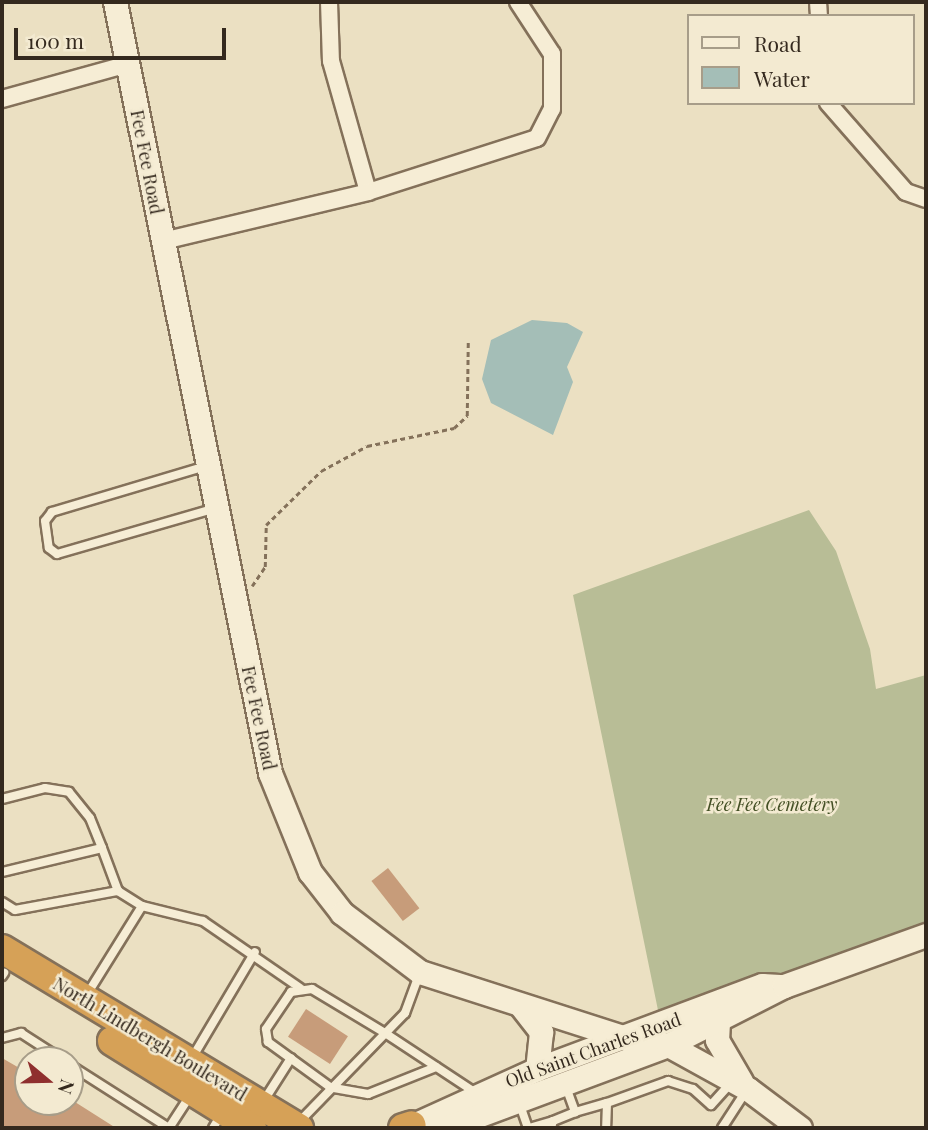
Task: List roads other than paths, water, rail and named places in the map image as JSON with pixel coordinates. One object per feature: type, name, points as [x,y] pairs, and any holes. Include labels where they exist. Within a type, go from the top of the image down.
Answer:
[{"type":"highway","name":"North Lindbergh Boulevard","points":[[2,967],[83,1001],[189,1063],[237,1120]]},
{"type":"highway","name":"North Lindbergh Boulevard","points":[[2,967],[237,1120],[298,1127]]},
{"type":"street","name":"Fee Fee Road","points":[[115,2],[270,773],[290,835],[342,914],[419,972],[625,1038],[668,1045],[741,1084],[800,1128]]},
{"type":"street","points":[[329,2],[331,61],[368,192]]},
{"type":"street","points":[[163,241],[368,192],[537,138],[552,109],[552,54],[518,2]]},
{"type":"street","points":[[2,99],[128,64]]},
{"type":"street","points":[[830,105],[906,192],[926,199]]},
{"type":"street","name":"Old Saint Charles Road","points":[[407,1127],[476,1093],[564,1083],[668,1045],[718,1022],[784,986],[926,935]]},
{"type":"street","name":"Old Saint Charles Road","points":[[445,1128],[515,1090],[537,1069],[762,985],[784,986]]},
{"type":"street","points":[[521,1006],[541,1032],[537,1069]]},
{"type":"street","points":[[718,1022],[727,1062],[741,1084]]},
{"type":"lane","points":[[208,466],[52,512],[45,521],[49,548],[57,554],[216,508]]},
{"type":"lane","points":[[2,799],[45,788],[69,792],[90,818],[118,891],[142,906],[203,922],[255,952],[300,988],[385,1033],[476,1093]]},
{"type":"lane","points":[[2,872],[102,848]]},
{"type":"lane","points":[[2,902],[15,909],[118,891]]},
{"type":"lane","points":[[83,1001],[142,906]]},
{"type":"lane","points":[[189,1063],[255,952]]},
{"type":"lane","points":[[298,1127],[330,1087],[405,1013],[419,972]]},
{"type":"lane","points":[[300,988],[280,1004],[266,1029],[278,1049],[330,1087],[368,1094],[436,1067]]},
{"type":"lane","points":[[2,1038],[21,1033],[41,1046]]},
{"type":"lane","points":[[237,1120],[291,1059]]},
{"type":"lane","points":[[84,1074],[169,1128],[193,1091]]},
{"type":"lane","points":[[515,1090],[528,1128],[552,1124],[575,1112],[668,1081],[693,1089],[710,1105],[741,1084]]},
{"type":"lane","points":[[564,1083],[575,1112]]},
{"type":"lane","points":[[722,1128],[741,1084]]},
{"type":"lane","points":[[606,1128],[607,1103]]},
{"type":"water","points":[[532,320],[567,323],[583,332],[567,367],[573,382],[553,435],[491,403],[482,379],[491,340]]},
{"type":"park label","name":"Fee Fee Cemetery","points":[[772,804]]}]
